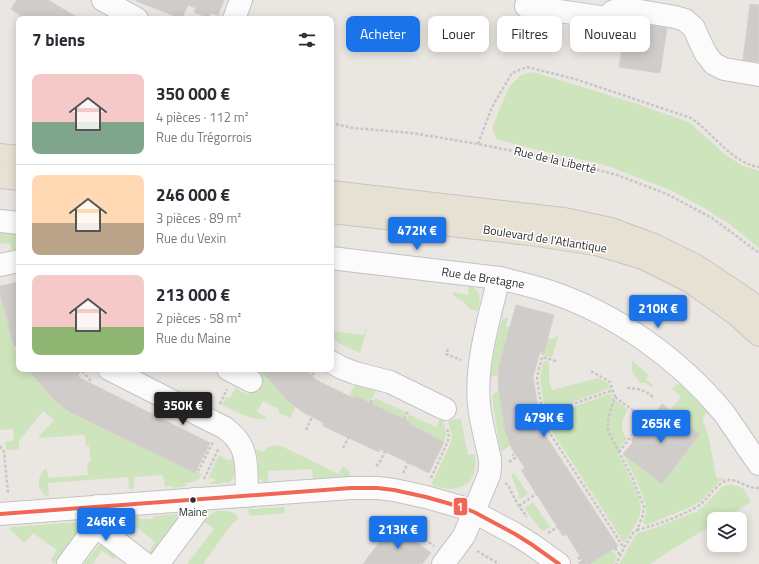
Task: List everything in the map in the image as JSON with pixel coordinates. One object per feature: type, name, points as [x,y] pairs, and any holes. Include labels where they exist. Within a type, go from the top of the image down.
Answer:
[{"type":"main road","points":[[0,155],[16,157]]},
{"type":"main road","points":[[0,178],[16,180]]},
{"type":"main road","name":"Boulevard de l'Atlantique","points":[[334,192],[564,219],[611,229],[654,245],[695,265],[746,299],[759,310]]},
{"type":"main road","name":"Boulevard de l'Atlantique","points":[[334,212],[530,234],[596,244],[643,258],[691,282],[737,315],[759,336]]},
{"type":"street","points":[[103,0],[132,16]]},
{"type":"street","points":[[235,16],[241,0]]},
{"type":"street","points":[[526,6],[606,18],[612,12],[622,8],[675,16],[685,20],[694,28],[706,54],[714,64],[724,69],[759,75]]},
{"type":"street","points":[[0,221],[16,223]]},
{"type":"street","name":"Rue de Bretagne","points":[[334,258],[499,278],[549,291],[575,301],[604,315],[651,345],[679,366],[723,412],[759,464]]},
{"type":"street","points":[[0,265],[16,262]]},
{"type":"street","points":[[442,564],[464,536],[489,475],[490,459],[479,404],[479,377],[480,359],[499,278]]},
{"type":"street","points":[[334,364],[355,373],[390,382],[445,416]]},
{"type":"street","points":[[115,372],[225,428],[236,437],[245,458],[247,496]]},
{"type":"street","points":[[229,377],[251,381]]},
{"type":"street","points":[[4,505],[97,516],[198,491],[247,496],[351,488],[377,488],[394,490],[451,503],[474,512],[531,544],[559,564]]},
{"type":"street","points":[[158,564],[188,526],[196,513],[198,491]]},
{"type":"street","points":[[68,564],[97,516]]},
{"type":"street","points":[[97,516],[145,564]]},
{"type":"path","points":[[478,144],[492,108],[512,73],[527,67],[575,79],[691,118],[730,154],[745,163],[759,167]]},
{"type":"path","name":"Rue de la Liberté","points":[[334,123],[353,128],[412,133],[478,144],[564,161],[617,175],[667,194],[712,218],[759,253]]},
{"type":"path","points":[[556,361],[542,357],[537,378],[544,424],[624,548]]},
{"type":"path","points":[[591,371],[610,382],[616,395],[638,414]]},
{"type":"path","points":[[84,372],[90,380],[89,382]]},
{"type":"path","points":[[220,404],[229,377]]},
{"type":"path","points":[[627,388],[642,389],[653,397]]},
{"type":"path","points":[[542,415],[613,390]]},
{"type":"path","points":[[616,395],[610,412],[608,431],[633,479],[644,507],[643,515],[637,530]]},
{"type":"path","points":[[430,481],[449,437],[445,416]]},
{"type":"path","points":[[306,430],[312,417]]},
{"type":"path","points":[[635,418],[643,424]]},
{"type":"path","points":[[343,448],[350,435]]},
{"type":"path","points":[[620,452],[632,435]]},
{"type":"path","points":[[197,469],[199,470],[216,437]]},
{"type":"path","points":[[0,446],[4,452],[4,505]]},
{"type":"path","points":[[198,491],[219,447]]},
{"type":"path","points":[[376,466],[380,462],[385,451]]},
{"type":"path","points":[[616,564],[633,533],[637,530],[692,510],[704,502],[726,481],[729,480],[753,488],[759,488]]},
{"type":"path","points":[[505,483],[508,485],[519,506],[531,522]]},
{"type":"path","points":[[519,506],[536,494]]},
{"type":"path","points":[[397,518],[431,543]]},
{"type":"path","points":[[414,540],[418,534]]},
{"type":"path","points":[[615,548],[620,555]]},
{"type":"path","points":[[476,550],[495,563],[500,564]]},
{"type":"path","points":[[579,564],[582,561],[584,564]]},
{"type":"green space","points":[[533,72],[631,102],[689,122],[727,156],[743,166],[759,171],[759,248],[731,225],[701,206],[668,189],[605,165],[497,139],[492,128],[509,87],[521,75]]},
{"type":"green space","points":[[0,228],[16,231],[16,252],[13,253],[10,243],[0,244]]},
{"type":"green space","points":[[469,286],[477,290],[479,293],[480,299],[478,311],[470,309],[463,301],[454,296],[452,292],[468,295]]},
{"type":"green space","points":[[0,293],[16,351],[16,372],[31,372],[54,400],[70,412],[202,474],[197,481],[186,483],[186,486],[173,488],[173,486],[165,487],[163,475],[134,477],[134,489],[129,489],[128,477],[48,483],[49,497],[42,492],[39,483],[41,474],[47,468],[48,478],[88,475],[87,463],[91,462],[89,446],[86,446],[85,435],[38,438],[54,420],[43,411],[19,441],[19,449],[6,450],[5,442],[14,440],[13,429],[0,430]]},
{"type":"green space","points":[[508,318],[506,326],[510,328],[499,365],[499,375],[490,377],[502,319]]},
{"type":"green space","points":[[367,328],[360,353],[340,344],[334,339],[334,331],[364,335]]},
{"type":"green space","points":[[559,334],[552,357],[539,354],[540,352],[544,353],[548,338],[551,339],[557,337]]},
{"type":"green space","points":[[544,361],[548,361],[549,363],[549,381],[552,390],[598,378],[608,383],[610,388],[545,412],[540,378]]},
{"type":"green space","points":[[632,361],[649,375],[646,379],[653,385],[651,387],[646,383],[638,383],[639,380],[632,372]]},
{"type":"green space","points":[[255,372],[263,372],[295,407],[290,418],[278,412],[279,409],[263,401],[257,412],[268,418],[263,419],[257,419],[245,415],[222,405],[226,397],[230,398],[235,388],[248,395],[259,374]]},
{"type":"green space","points":[[355,384],[376,390],[369,403],[355,395],[353,398],[349,396]]},
{"type":"green space","points":[[679,384],[691,393],[709,414],[704,415],[703,423],[709,439],[716,477],[726,478],[719,482],[702,500],[691,507],[646,525],[643,523],[646,511],[643,498],[623,454],[662,484],[700,434],[670,410],[681,397],[672,389]]},
{"type":"green space","points":[[499,390],[511,445],[502,451],[500,448],[492,395]]},
{"type":"green space","points":[[612,393],[611,397],[628,410],[622,424],[624,435],[627,438],[617,452],[641,504],[637,522],[624,543],[547,423],[546,417]]},
{"type":"green space","points":[[375,398],[406,412],[403,419],[389,412],[374,408],[375,405],[372,404]]},
{"type":"green space","points":[[408,414],[436,427],[441,418],[443,419],[446,435],[444,442],[409,424],[406,420]]},
{"type":"green space","points":[[461,419],[468,455],[475,454],[475,467],[472,478],[463,486],[457,488],[448,489],[431,485],[451,442],[452,435],[448,422],[451,420]]},
{"type":"green space","points":[[276,445],[339,474],[343,466],[349,471],[350,476],[313,479],[312,469],[268,471],[268,482],[260,480],[258,474],[258,459],[255,449],[264,452],[269,447]]},
{"type":"green space","points":[[219,455],[231,460],[233,455],[236,467],[235,475],[231,481],[227,483],[210,484],[210,482],[215,481],[215,479],[208,478]]},
{"type":"green space","points":[[514,473],[528,494],[521,499],[518,498],[519,494],[511,475]]},
{"type":"green space","points":[[731,484],[743,488],[751,502],[735,512],[707,512],[707,528],[650,564],[619,564],[635,536],[640,532],[696,512],[703,507],[722,487]]},
{"type":"green space","points":[[533,502],[550,527],[544,531],[541,530],[525,509]]},
{"type":"green space","points":[[284,507],[285,513],[251,516],[248,513],[249,509]]},
{"type":"green space","points":[[216,511],[232,512],[237,515],[238,519],[232,524],[203,564],[187,564],[214,529],[205,522],[210,515]]},
{"type":"green space","points":[[177,514],[179,517],[153,553],[150,553],[150,550],[155,542],[132,523],[123,533],[115,525],[116,520],[122,517],[153,519],[153,516]]},
{"type":"green space","points":[[78,522],[83,523],[83,528],[54,564],[51,560],[57,550],[33,533],[25,543],[10,530],[12,527]]},
{"type":"green space","points":[[100,544],[117,555],[114,559],[102,551],[92,564],[84,564]]},
{"type":"green space","points":[[613,550],[617,556],[614,564],[590,564]]},
{"type":"building","points":[[17,0],[48,0],[75,16],[22,16],[11,9]]},
{"type":"building","points":[[224,0],[218,15],[210,13],[209,16],[203,16],[194,12],[196,8],[188,5],[183,16],[174,16],[136,1]]},
{"type":"building","points":[[750,4],[759,5],[759,62],[743,60]]},
{"type":"building","points":[[650,25],[667,28],[660,73],[619,67],[621,52],[650,52]]},
{"type":"building","points":[[16,283],[16,347],[14,347],[0,293],[0,286]]},
{"type":"building","points":[[516,305],[554,315],[544,353],[540,352],[533,377],[542,430],[618,546],[590,564],[585,564],[566,534],[563,536],[521,470],[525,468],[512,449],[505,431],[498,385],[499,365]]},
{"type":"building","points":[[31,372],[75,372],[80,378],[210,443],[195,473],[70,412],[54,400]]},
{"type":"building","points":[[263,372],[309,372],[316,380],[353,398],[354,395],[410,422],[409,424],[444,442],[429,473],[380,449],[379,452],[323,426],[324,423],[304,413],[288,401]]},
{"type":"building","points":[[662,404],[700,434],[662,484],[623,454],[633,442],[631,440],[650,415],[652,417]]},
{"type":"building","points":[[393,524],[431,553],[422,564],[363,564]]},
{"type":"transit line","name":"1","points":[[0,514],[351,488],[377,488],[426,497],[474,512],[515,534],[559,564]]},
{"type":"place","name":"Maine","points":[[193,500]]}]
